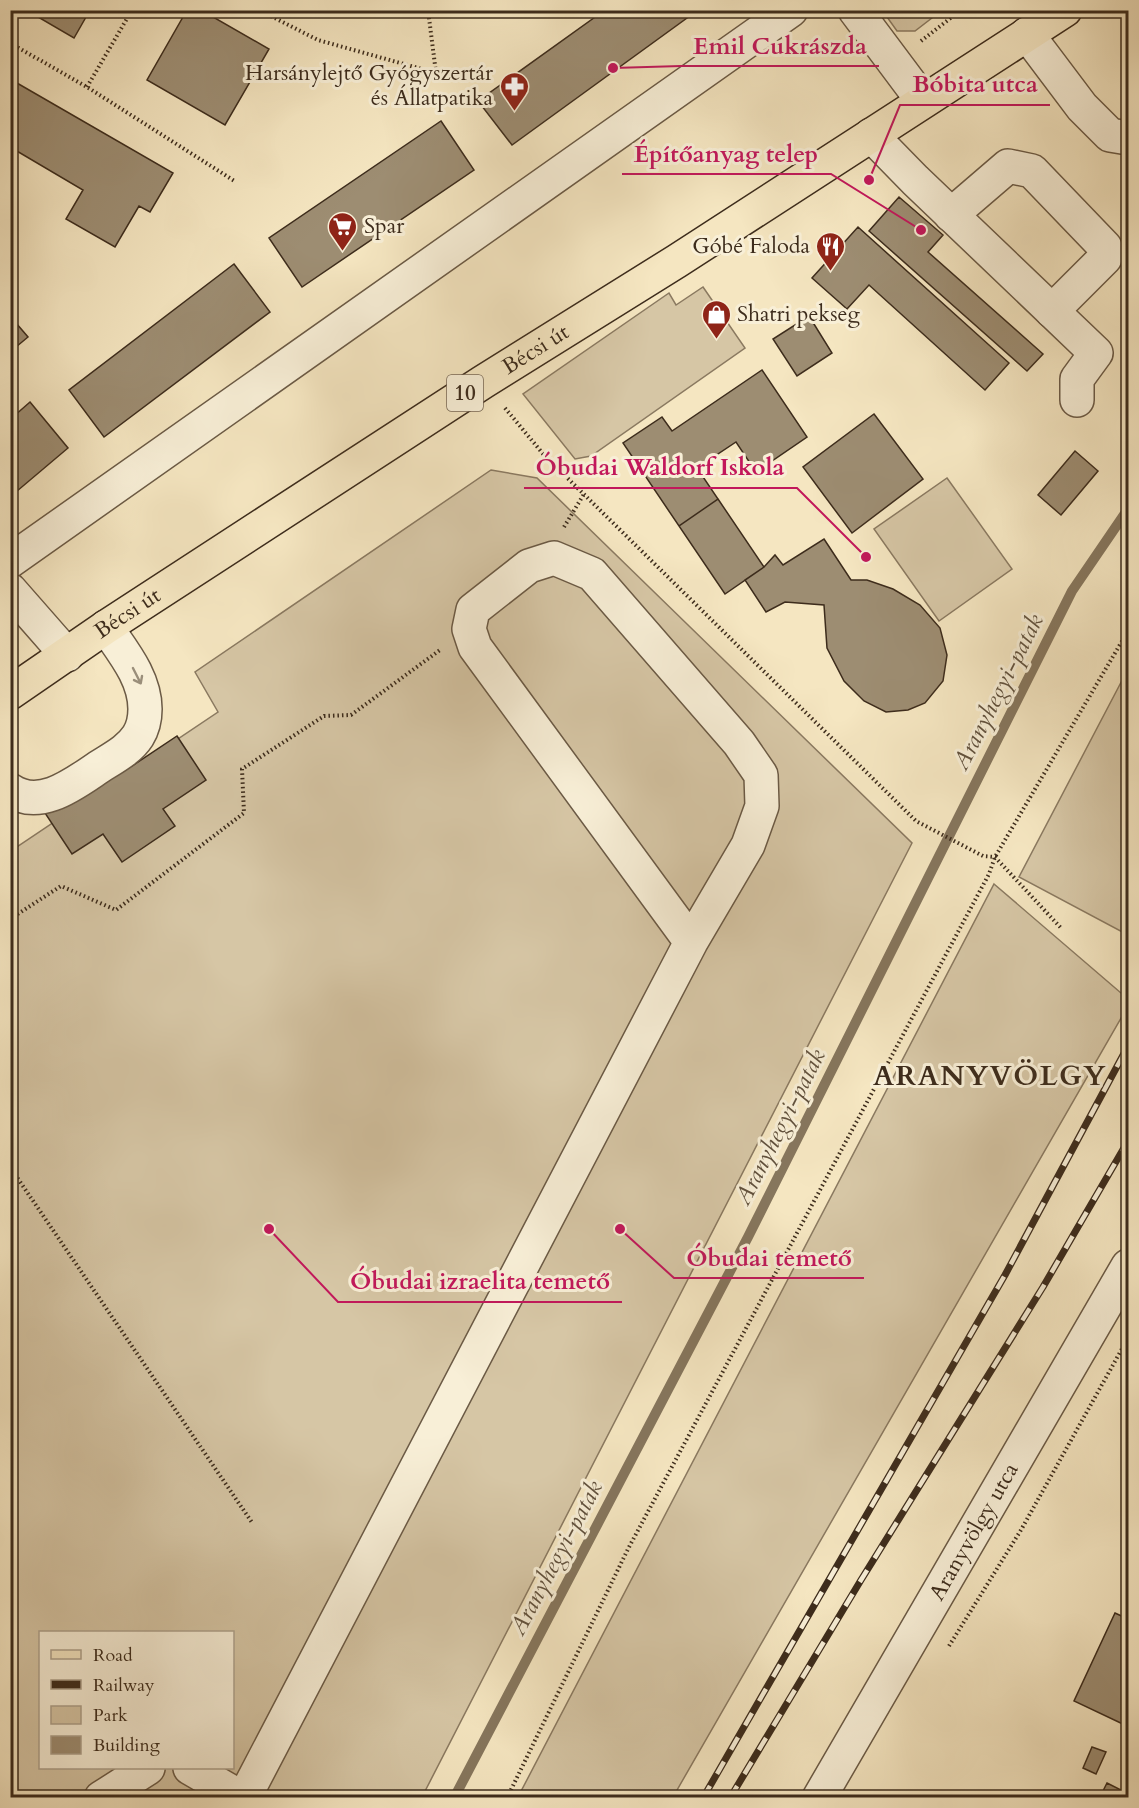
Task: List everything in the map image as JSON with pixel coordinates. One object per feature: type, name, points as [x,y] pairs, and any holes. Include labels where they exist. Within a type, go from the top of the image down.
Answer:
[{"type":"main road","name":"Bécsi út","points":[[10,693],[106,627],[483,381],[676,261],[1065,10]]},
{"type":"street","points":[[10,561],[791,10]]},
{"type":"street","points":[[855,10],[923,100]]},
{"type":"street","points":[[1028,34],[1082,107],[1110,135],[1128,138]]},
{"type":"street","points":[[871,135],[1096,353],[1077,379],[1077,400]]},
{"type":"street","points":[[951,215],[1008,166],[1032,171],[1105,247],[1105,258],[1053,311]]},
{"type":"street","points":[[194,1769],[243,1797],[691,942],[748,845],[762,806],[760,775],[739,743],[592,574],[554,558],[529,566],[473,610],[469,628],[475,647],[691,942]]},
{"type":"street","points":[[10,590],[67,654]]},
{"type":"street","points":[[10,790],[15,794],[28,796],[43,796],[62,791],[128,748],[139,735],[145,710],[140,679],[106,627]]},
{"type":"street","name":"Aranyvölgy utca","points":[[819,1797],[1128,1266]]},
{"type":"street","points":[[101,1797],[145,1769]]},
{"type":"path","points":[[87,87],[132,10]]},
{"type":"path","points":[[259,10],[318,40],[436,74],[428,10]]},
{"type":"path","points":[[893,61],[961,10]]},
{"type":"path","points":[[10,44],[87,87],[236,182]]},
{"type":"path","points":[[483,381],[544,455],[916,821],[983,856],[994,857],[1062,927]]},
{"type":"path","points":[[10,920],[61,886],[116,910],[244,813],[242,769],[324,716],[351,716],[469,628]]},
{"type":"path","points":[[507,1797],[628,1549],[989,874],[994,857],[1128,631]]},
{"type":"path","points":[[10,1167],[253,1524]]},
{"type":"path","points":[[946,1652],[1021,1530],[1128,1338]]},
{"type":"green space","points":[[887,10],[941,11],[915,31],[897,31],[887,17]]},
{"type":"green space","points":[[703,287],[745,348],[591,456],[575,459],[523,394],[669,293],[676,305]]},
{"type":"green space","points":[[491,470],[537,478],[912,843],[422,1797],[11,1798],[11,851],[218,712],[195,672]]},
{"type":"green space","points":[[947,478],[1012,569],[939,621],[874,529]]},
{"type":"green space","points":[[1128,669],[1128,935],[1019,877]]},
{"type":"green space","points":[[994,884],[1128,999],[1128,1006],[673,1797],[518,1797]]},
{"type":"building","points":[[26,10],[90,10],[74,38]]},
{"type":"building","points":[[187,10],[201,10],[269,49],[225,125],[147,80]]},
{"type":"building","points":[[605,10],[698,10],[512,145],[478,101]]},
{"type":"building","points":[[10,79],[173,173],[150,212],[139,206],[115,247],[66,219],[83,190],[10,147]]},
{"type":"building","points":[[441,121],[474,170],[302,287],[269,238]]},
{"type":"building","points":[[899,197],[943,235],[928,252],[1043,354],[1027,371],[869,231]]},
{"type":"building","points":[[858,227],[1009,363],[985,390],[869,285],[847,309],[812,278]]},
{"type":"building","points":[[234,264],[270,312],[104,437],[69,390]]},
{"type":"building","points":[[10,316],[28,337],[10,352]]},
{"type":"building","points":[[809,316],[832,353],[797,376],[773,339]]},
{"type":"building","points":[[762,370],[807,437],[756,472],[736,442],[697,468],[718,499],[679,526],[623,443],[662,417],[672,431]]},
{"type":"building","points":[[30,402],[68,448],[10,497],[10,412],[14,416]]},
{"type":"building","points":[[874,414],[923,479],[852,533],[803,467]]},
{"type":"building","points":[[1075,451],[1098,471],[1061,515],[1038,495]]},
{"type":"building","points":[[718,499],[764,567],[725,594],[679,526]]},
{"type":"building","points":[[824,539],[851,580],[867,580],[893,589],[920,605],[940,628],[947,655],[943,681],[925,703],[908,710],[886,712],[864,701],[844,681],[827,648],[824,605],[785,602],[766,612],[745,580],[764,567],[775,555],[783,565]]},
{"type":"building","points":[[177,736],[206,780],[163,809],[175,826],[122,862],[103,834],[72,854],[45,813],[127,759],[132,766]]},
{"type":"building","points":[[1115,1613],[1128,1619],[1127,1726],[1074,1701]]},
{"type":"building","points":[[1092,1747],[1106,1752],[1096,1774],[1083,1768]]},
{"type":"building","points":[[1107,1783],[1125,1792],[1122,1798],[1107,1798],[1101,1795]]},
{"type":"waterway","name":"Aranyhegyi-patak","points":[[454,1798],[748,1237],[1072,591],[1128,509]]},
{"type":"railway","points":[[703,1798],[1005,1275],[1128,1046]]},
{"type":"railway","points":[[730,1798],[861,1580],[1043,1287],[1128,1141]]},
{"type":"place","name":"Emil Cukrászda","points":[[613,68]]},
{"type":"place","name":"Harsánylejtő Gyógyszertár és Állatpatika","points":[[514,112]]},
{"type":"place","name":"Bóbita utca","points":[[869,180]]},
{"type":"place","name":"Építőanyag telep","points":[[921,230]]},
{"type":"place","name":"Spar","points":[[343,252]]},
{"type":"place","name":"Góbé Faloda","points":[[831,272]]},
{"type":"place","name":"Shatri pekseg","points":[[716,340]]},
{"type":"place","name":"Óbudai Waldorf Iskola","points":[[866,557]]},
{"type":"place","name":"Óbudai izraelita temető","points":[[269,1229]]},
{"type":"place","name":"Óbudai temető","points":[[620,1229]]},
{"type":"district","name":"ARANYVÖLGY","points":[[990,1076]]}]
